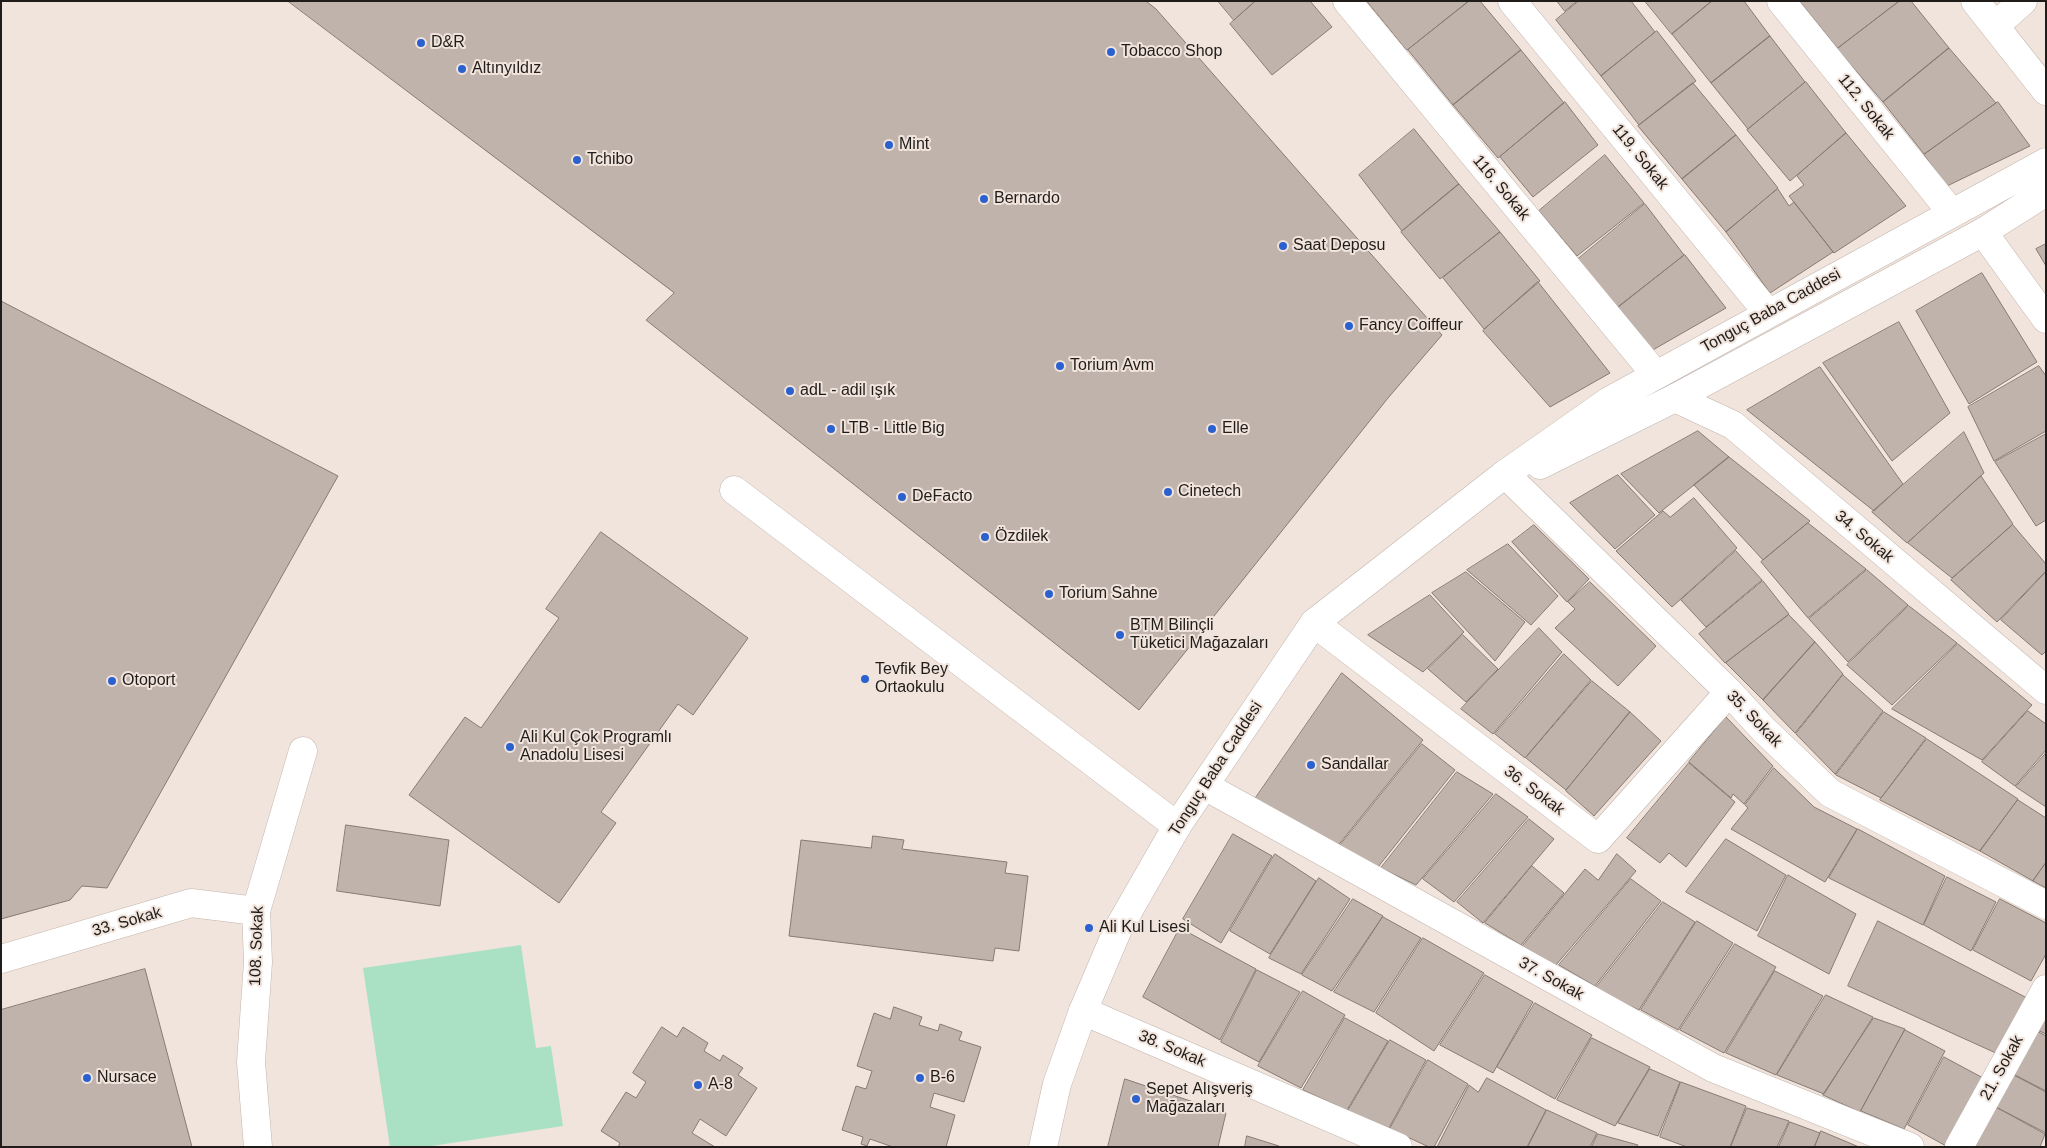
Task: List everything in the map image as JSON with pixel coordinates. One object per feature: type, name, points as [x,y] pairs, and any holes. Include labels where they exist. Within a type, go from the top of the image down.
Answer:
[{"type":"street","name":"116. Sokak","points":[[1347,1],[1656,375]]},
{"type":"street","name":"119. Sokak","points":[[1512,1],[1768,313]]},
{"type":"street","name":"112. Sokak","points":[[1781,1],[1952,213]]},
{"type":"street","points":[[1975,1],[1996,25],[2046,91]]},
{"type":"street","points":[[1996,25],[2023,1]]},
{"type":"street","name":"Tonguç Baba Caddesi","points":[[1043,1147],[1057,1084],[1083,1011],[1118,929],[1177,826],[1314,623],[1505,474],[1609,401],[2046,162]]},
{"type":"street","name":"Tonguç Baba Caddesi","points":[[1505,474],[1543,464],[1675,398],[1983,232],[2046,192]]},
{"type":"street","points":[[1983,232],[2046,319]]},
{"type":"street","name":"34. Sokak","points":[[1675,398],[1733,425],[2046,690]]},
{"type":"street","name":"35. Sokak","points":[[1505,474],[1729,692],[1764,730],[1830,794],[2046,905]]},
{"type":"street","points":[[734,490],[1177,826]]},
{"type":"street","name":"36. Sokak","points":[[1314,623],[1598,839],[1729,692]]},
{"type":"street","name":"108. Sokak","points":[[258,1147],[251,1062],[258,962],[256,911],[303,751]]},
{"type":"street","name":"37. Sokak","points":[[1205,786],[1713,1068],[1910,1147]]},
{"type":"street","name":"33. Sokak","points":[[1,959],[191,903],[256,911]]},
{"type":"street","name":"21. Sokak","points":[[1959,1147],[2046,989]]},
{"type":"street","name":"38. Sokak","points":[[1083,1011],[1398,1147]]},
{"type":"green space","points":[[521,945],[536,1048],[551,1046],[563,1126],[425,1147],[390,1147],[363,968]]},
{"type":"building","name":"Torium Avm","points":[[288,1],[1146,1],[1156,9],[1442,335],[1388,398],[1139,710],[646,320],[674,293]]},
{"type":"building","points":[[1218,1],[1255,1],[1234,20]]},
{"type":"building","points":[[1256,1],[1310,1],[1332,27],[1272,75],[1230,24]]},
{"type":"building","points":[[1367,1],[1469,1],[1407,50]]},
{"type":"building","points":[[1469,1],[1480,1],[1521,50],[1453,105],[1408,50]]},
{"type":"building","points":[[1557,1],[1577,1],[1565,11]]},
{"type":"building","points":[[1579,1],[1631,1],[1655,32],[1601,76],[1556,20]]},
{"type":"building","points":[[1645,1],[1712,1],[1672,34]]},
{"type":"building","points":[[1712,1],[1744,1],[1770,36],[1711,83],[1672,34]]},
{"type":"building","points":[[1800,1],[1899,1],[1838,48]]},
{"type":"building","points":[[1900,1],[1911,1],[1949,48],[1883,102],[1837,49]]},
{"type":"building","points":[[1657,31],[1696,81],[1639,125],[1601,76]]},
{"type":"building","points":[[1770,36],[1805,82],[1748,129],[1711,83]]},
{"type":"building","points":[[1949,48],[1996,103],[1924,154],[1883,102]]},
{"type":"building","points":[[1521,50],[1564,103],[1498,158],[1453,105]]},
{"type":"building","points":[[1806,82],[1846,133],[1790,181],[1747,130]]},
{"type":"building","points":[[1693,83],[1736,135],[1682,179],[1638,126]]},
{"type":"building","points":[[1565,102],[1598,145],[1533,197],[1500,157]]},
{"type":"building","points":[[1998,102],[2030,146],[1947,186],[1924,155]]},
{"type":"building","points":[[1414,129],[1459,184],[1402,231],[1359,175]]},
{"type":"building","points":[[1846,133],[1906,206],[1834,253],[1789,196],[1804,185],[1797,176]]},
{"type":"building","points":[[1736,135],[1778,188],[1726,232],[1682,179]]},
{"type":"building","points":[[1605,155],[1644,203],[1577,256],[1539,211]]},
{"type":"building","points":[[1459,184],[1500,232],[1440,279],[1401,232]]},
{"type":"building","points":[[1778,189],[1789,206],[1794,202],[1833,252],[1770,293],[1726,232]]},
{"type":"building","points":[[1645,204],[1684,255],[1617,308],[1577,260]]},
{"type":"building","points":[[1500,232],[1540,281],[1484,329],[1443,278]]},
{"type":"building","points":[[2046,244],[2046,266],[2036,249]]},
{"type":"building","points":[[1685,255],[1726,308],[1651,351],[1617,308]]},
{"type":"building","points":[[1982,273],[2037,362],[1969,404],[1916,311]]},
{"type":"building","points":[[1538,282],[1610,373],[1550,407],[1483,331]]},
{"type":"building","name":"Otoport","points":[[1,301],[338,476],[107,888],[82,886],[70,900],[1,919]]},
{"type":"building","points":[[1899,322],[1950,413],[1892,461],[1823,363]]},
{"type":"building","points":[[2039,366],[2046,376],[2046,431],[1994,461],[1968,407]]},
{"type":"building","points":[[1820,367],[1903,484],[1874,511],[1747,410]]},
{"type":"building","points":[[1698,431],[1729,457],[1659,513],[1621,474]]},
{"type":"building","points":[[1964,432],[1984,473],[1907,543],[1872,512]]},
{"type":"building","points":[[2046,434],[2046,520],[2036,526],[1995,462]]},
{"type":"building","points":[[1729,457],[1810,521],[1763,560],[1694,485]]},
{"type":"building","points":[[1618,475],[1655,515],[1615,549],[1570,503]]},
{"type":"building","points":[[1981,476],[2013,524],[1952,578],[1908,543]]},
{"type":"building","points":[[1694,498],[1737,548],[1672,607],[1616,551],[1663,511],[1670,517]]},
{"type":"building","points":[[1808,523],[1866,569],[1808,618],[1761,562]]},
{"type":"building","points":[[1534,525],[1589,579],[1567,602],[1512,542]]},
{"type":"building","points":[[2013,525],[2046,564],[2046,571],[1997,622],[1951,580]]},
{"type":"building","points":[[601,532],[748,638],[693,715],[678,704],[601,812],[616,823],[559,903],[409,795],[465,717],[481,728],[559,618],[546,609]]},
{"type":"building","points":[[1508,544],[1558,596],[1531,625],[1467,570]]},
{"type":"building","points":[[1736,551],[1762,580],[1706,627],[1681,600]]},
{"type":"building","points":[[1867,570],[1908,605],[1848,662],[1809,619]]},
{"type":"building","points":[[1466,572],[1525,622],[1495,661],[1432,593]]},
{"type":"building","points":[[2046,572],[2046,651],[2042,655],[2001,620]]},
{"type":"building","points":[[1763,581],[1789,614],[1725,663],[1699,634]]},
{"type":"building","points":[[1590,582],[1656,646],[1618,686],[1555,628],[1575,609],[1568,602]]},
{"type":"building","points":[[1430,595],[1464,632],[1423,672],[1368,635]]},
{"type":"building","points":[[1909,606],[1957,643],[1892,705],[1847,665]]},
{"type":"building","points":[[1789,615],[1815,642],[1763,700],[1726,663]]},
{"type":"building","points":[[1539,628],[1562,652],[1493,734],[1461,709]]},
{"type":"building","points":[[1463,635],[1498,669],[1466,702],[1428,669]]},
{"type":"building","points":[[1815,642],[1843,674],[1795,733],[1763,700]]},
{"type":"building","points":[[1958,644],[2032,705],[1982,760],[1892,709]]},
{"type":"building","points":[[1564,654],[1591,680],[1525,758],[1495,734]]},
{"type":"building","points":[[1342,673],[1423,740],[1336,848],[1255,799]]},
{"type":"building","points":[[1843,675],[1883,711],[1835,774],[1796,734]]},
{"type":"building","points":[[1592,681],[1630,712],[1566,790],[1526,758]]},
{"type":"building","points":[[2028,711],[2046,724],[2046,750],[2015,786],[1982,762]]},
{"type":"building","points":[[1630,712],[1661,741],[1594,816],[1566,791]]},
{"type":"building","points":[[1884,712],[1926,738],[1881,798],[1836,775]]},
{"type":"building","points":[[1726,717],[1773,766],[1744,804],[1733,794],[1731,798],[1689,762]]},
{"type":"building","points":[[1927,739],[2018,799],[1980,851],[1880,800]]},
{"type":"building","points":[[1422,744],[1455,770],[1378,867],[1338,848]]},
{"type":"building","points":[[2046,753],[2046,807],[2016,787]]},
{"type":"building","points":[[1689,763],[1735,802],[1686,867],[1669,853],[1660,863],[1627,838]]},
{"type":"building","points":[[1774,768],[1814,807],[1857,829],[1825,882],[1731,829],[1748,808],[1745,805]]},
{"type":"building","points":[[1457,772],[1493,794],[1416,885],[1381,868]]},
{"type":"building","points":[[1496,794],[1528,817],[1454,902],[1423,879]]},
{"type":"building","points":[[2018,800],[2046,818],[2046,862],[2033,881],[1980,851]]},
{"type":"building","points":[[1529,819],[1554,839],[1483,923],[1457,902]]},
{"type":"building","points":[[346,825],[449,840],[440,906],[337,891]]},
{"type":"building","points":[[1858,829],[1945,876],[1923,925],[1829,878]]},
{"type":"building","points":[[1233,834],[1272,856],[1221,943],[1183,919]]},
{"type":"building","points":[[873,836],[904,840],[902,849],[1007,862],[1005,873],[1028,876],[1019,951],[995,948],[993,961],[789,936],[801,840],[871,848]]},
{"type":"building","points":[[1726,839],[1786,875],[1757,931],[1686,892]]},
{"type":"building","points":[[1275,854],[1316,881],[1270,954],[1230,931]]},
{"type":"building","points":[[1617,854],[1636,871],[1556,965],[1522,946],[1585,869],[1598,880]]},
{"type":"building","points":[[2046,863],[2046,888],[2033,881]]},
{"type":"building","points":[[1532,866],[1564,893],[1521,945],[1485,923]]},
{"type":"building","points":[[1788,875],[1856,914],[1829,974],[1758,936]]},
{"type":"building","points":[[1947,877],[1996,902],[1971,951],[1924,925]]},
{"type":"building","points":[[1319,878],[1350,899],[1301,974],[1269,958]]},
{"type":"building","points":[[1631,879],[1661,901],[1595,986],[1559,965]]},
{"type":"building","points":[[1353,899],[1383,916],[1332,991],[1302,975]]},
{"type":"building","points":[[2000,899],[2046,923],[2046,954],[2031,981],[1973,950]]},
{"type":"building","points":[[1663,902],[1695,922],[1639,1010],[1595,989]]},
{"type":"building","points":[[1383,917],[1421,938],[1374,1012],[1334,992]]},
{"type":"building","points":[[1697,921],[1733,943],[1678,1030],[1641,1010]]},
{"type":"building","points":[[1878,921],[2029,999],[1998,1054],[1848,986]]},
{"type":"building","points":[[1180,928],[1256,969],[1220,1040],[1143,997]]},
{"type":"building","points":[[1423,938],[1484,973],[1434,1051],[1376,1013]]},
{"type":"building","points":[[1735,944],[1776,967],[1724,1053],[1680,1030]]},
{"type":"building","name":"Nursace","points":[[145,969],[192,1147],[1,1147],[1,1010]]},
{"type":"building","points":[[1257,970],[1300,992],[1259,1062],[1221,1042]]},
{"type":"building","points":[[1775,971],[1823,996],[1776,1075],[1726,1053]]},
{"type":"building","points":[[1485,975],[1533,1002],[1493,1073],[1440,1045]]},
{"type":"building","points":[[1303,991],[1345,1015],[1301,1088],[1258,1066]]},
{"type":"building","points":[[1826,995],[1873,1017],[1824,1094],[1777,1075]]},
{"type":"building","points":[[1535,1003],[1592,1035],[1555,1099],[1497,1067]]},
{"type":"building","name":"B-6","points":[[894,1007],[922,1017],[919,1025],[938,1031],[940,1024],[962,1032],[959,1040],[981,1047],[964,1102],[934,1093],[930,1107],[955,1115],[946,1147],[893,1147],[870,1139],[867,1146],[861,1144],[863,1137],[842,1130],[856,1086],[866,1089],[872,1071],[857,1066],[874,1013],[890,1019]]},
{"type":"building","points":[[2046,1010],[2046,1034],[2035,1029]]},
{"type":"building","points":[[1345,1018],[1388,1041],[1347,1110],[1303,1090]]},
{"type":"building","points":[[1874,1018],[1905,1029],[1860,1112],[1823,1095]]},
{"type":"building","name":"A-8","points":[[662,1027],[677,1037],[683,1027],[708,1043],[704,1051],[720,1061],[723,1055],[743,1068],[738,1075],[757,1088],[726,1136],[700,1119],[692,1133],[715,1147],[618,1147],[620,1143],[601,1131],[626,1092],[636,1098],[646,1082],[633,1073]]},
{"type":"building","points":[[1905,1030],[1945,1051],[1904,1129],[1861,1111]]},
{"type":"building","points":[[2035,1030],[2046,1036],[2046,1091],[2011,1073]]},
{"type":"building","points":[[1592,1038],[1650,1067],[1615,1126],[1557,1100]]},
{"type":"building","points":[[1390,1040],[1426,1060],[1389,1128],[1348,1111]]},
{"type":"building","points":[[1944,1057],[1985,1079],[1948,1147],[1908,1125]]},
{"type":"building","points":[[1428,1060],[1468,1084],[1434,1147],[1429,1147],[1390,1129]]},
{"type":"building","points":[[1650,1069],[1680,1082],[1658,1136],[1618,1123]]},
{"type":"building","points":[[2012,1074],[2046,1092],[2046,1133],[1994,1106]]},
{"type":"building","points":[[1487,1078],[1546,1110],[1527,1147],[1437,1147],[1469,1085],[1478,1092]]},
{"type":"building","points":[[1125,1079],[1226,1113],[1218,1147],[1108,1147]]},
{"type":"building","points":[[1681,1082],[1746,1106],[1730,1147],[1687,1147],[1660,1137]]},
{"type":"building","points":[[1994,1106],[2045,1134],[2040,1147],[1971,1147]]},
{"type":"building","points":[[1747,1108],[1789,1121],[1777,1147],[1731,1147]]},
{"type":"building","points":[[1547,1110],[1597,1133],[1590,1147],[1528,1147]]},
{"type":"building","points":[[1790,1122],[1820,1133],[1814,1147],[1779,1147]]},
{"type":"building","points":[[1821,1131],[1859,1147],[1815,1147]]},
{"type":"building","points":[[1598,1134],[1638,1145],[1637,1147],[1592,1147]]},
{"type":"building","points":[[1247,1136],[1279,1146],[1279,1147],[1245,1147]]},
{"type":"place","name":"D&R","points":[[421,43]]},
{"type":"place","name":"Tobacco Shop","points":[[1111,52]]},
{"type":"place","name":"Altınyıldız","points":[[462,69]]},
{"type":"place","name":"Mint","points":[[889,145]]},
{"type":"place","name":"Tchibo","points":[[577,160]]},
{"type":"place","name":"Bernardo","points":[[984,199]]},
{"type":"place","name":"Saat Deposu","points":[[1283,246]]},
{"type":"place","name":"Fancy Coiffeur","points":[[1349,326]]},
{"type":"place","name":"Torium Avm","points":[[1060,366]]},
{"type":"place","name":"adL - adil ışık","points":[[790,391]]},
{"type":"place","name":"LTB - Little Big","points":[[831,429]]},
{"type":"place","name":"Elle","points":[[1212,429]]},
{"type":"place","name":"Cinetech","points":[[1168,492]]},
{"type":"place","name":"DeFacto","points":[[902,497]]},
{"type":"place","name":"Özdilek","points":[[985,537]]},
{"type":"place","name":"Torium Sahne","points":[[1049,594]]},
{"type":"place","name":"BTM Bilinçli Tüketici Mağazaları","points":[[1120,635]]},
{"type":"place","name":"Tevfik Bey Ortaokulu","points":[[865,679]]},
{"type":"place","name":"Otoport","points":[[112,681]]},
{"type":"place","name":"Ali Kul Çok Programlı Anadolu Lisesi","points":[[510,747]]},
{"type":"place","name":"Sandallar","points":[[1311,765]]},
{"type":"place","name":"Ali Kul Lisesi","points":[[1089,928]]},
{"type":"place","name":"Nursace","points":[[87,1078]]},
{"type":"place","name":"B-6","points":[[920,1078]]},
{"type":"place","name":"A-8","points":[[698,1085]]},
{"type":"place","name":"Sepet Alışveriş Mağazaları","points":[[1136,1099]]}]
